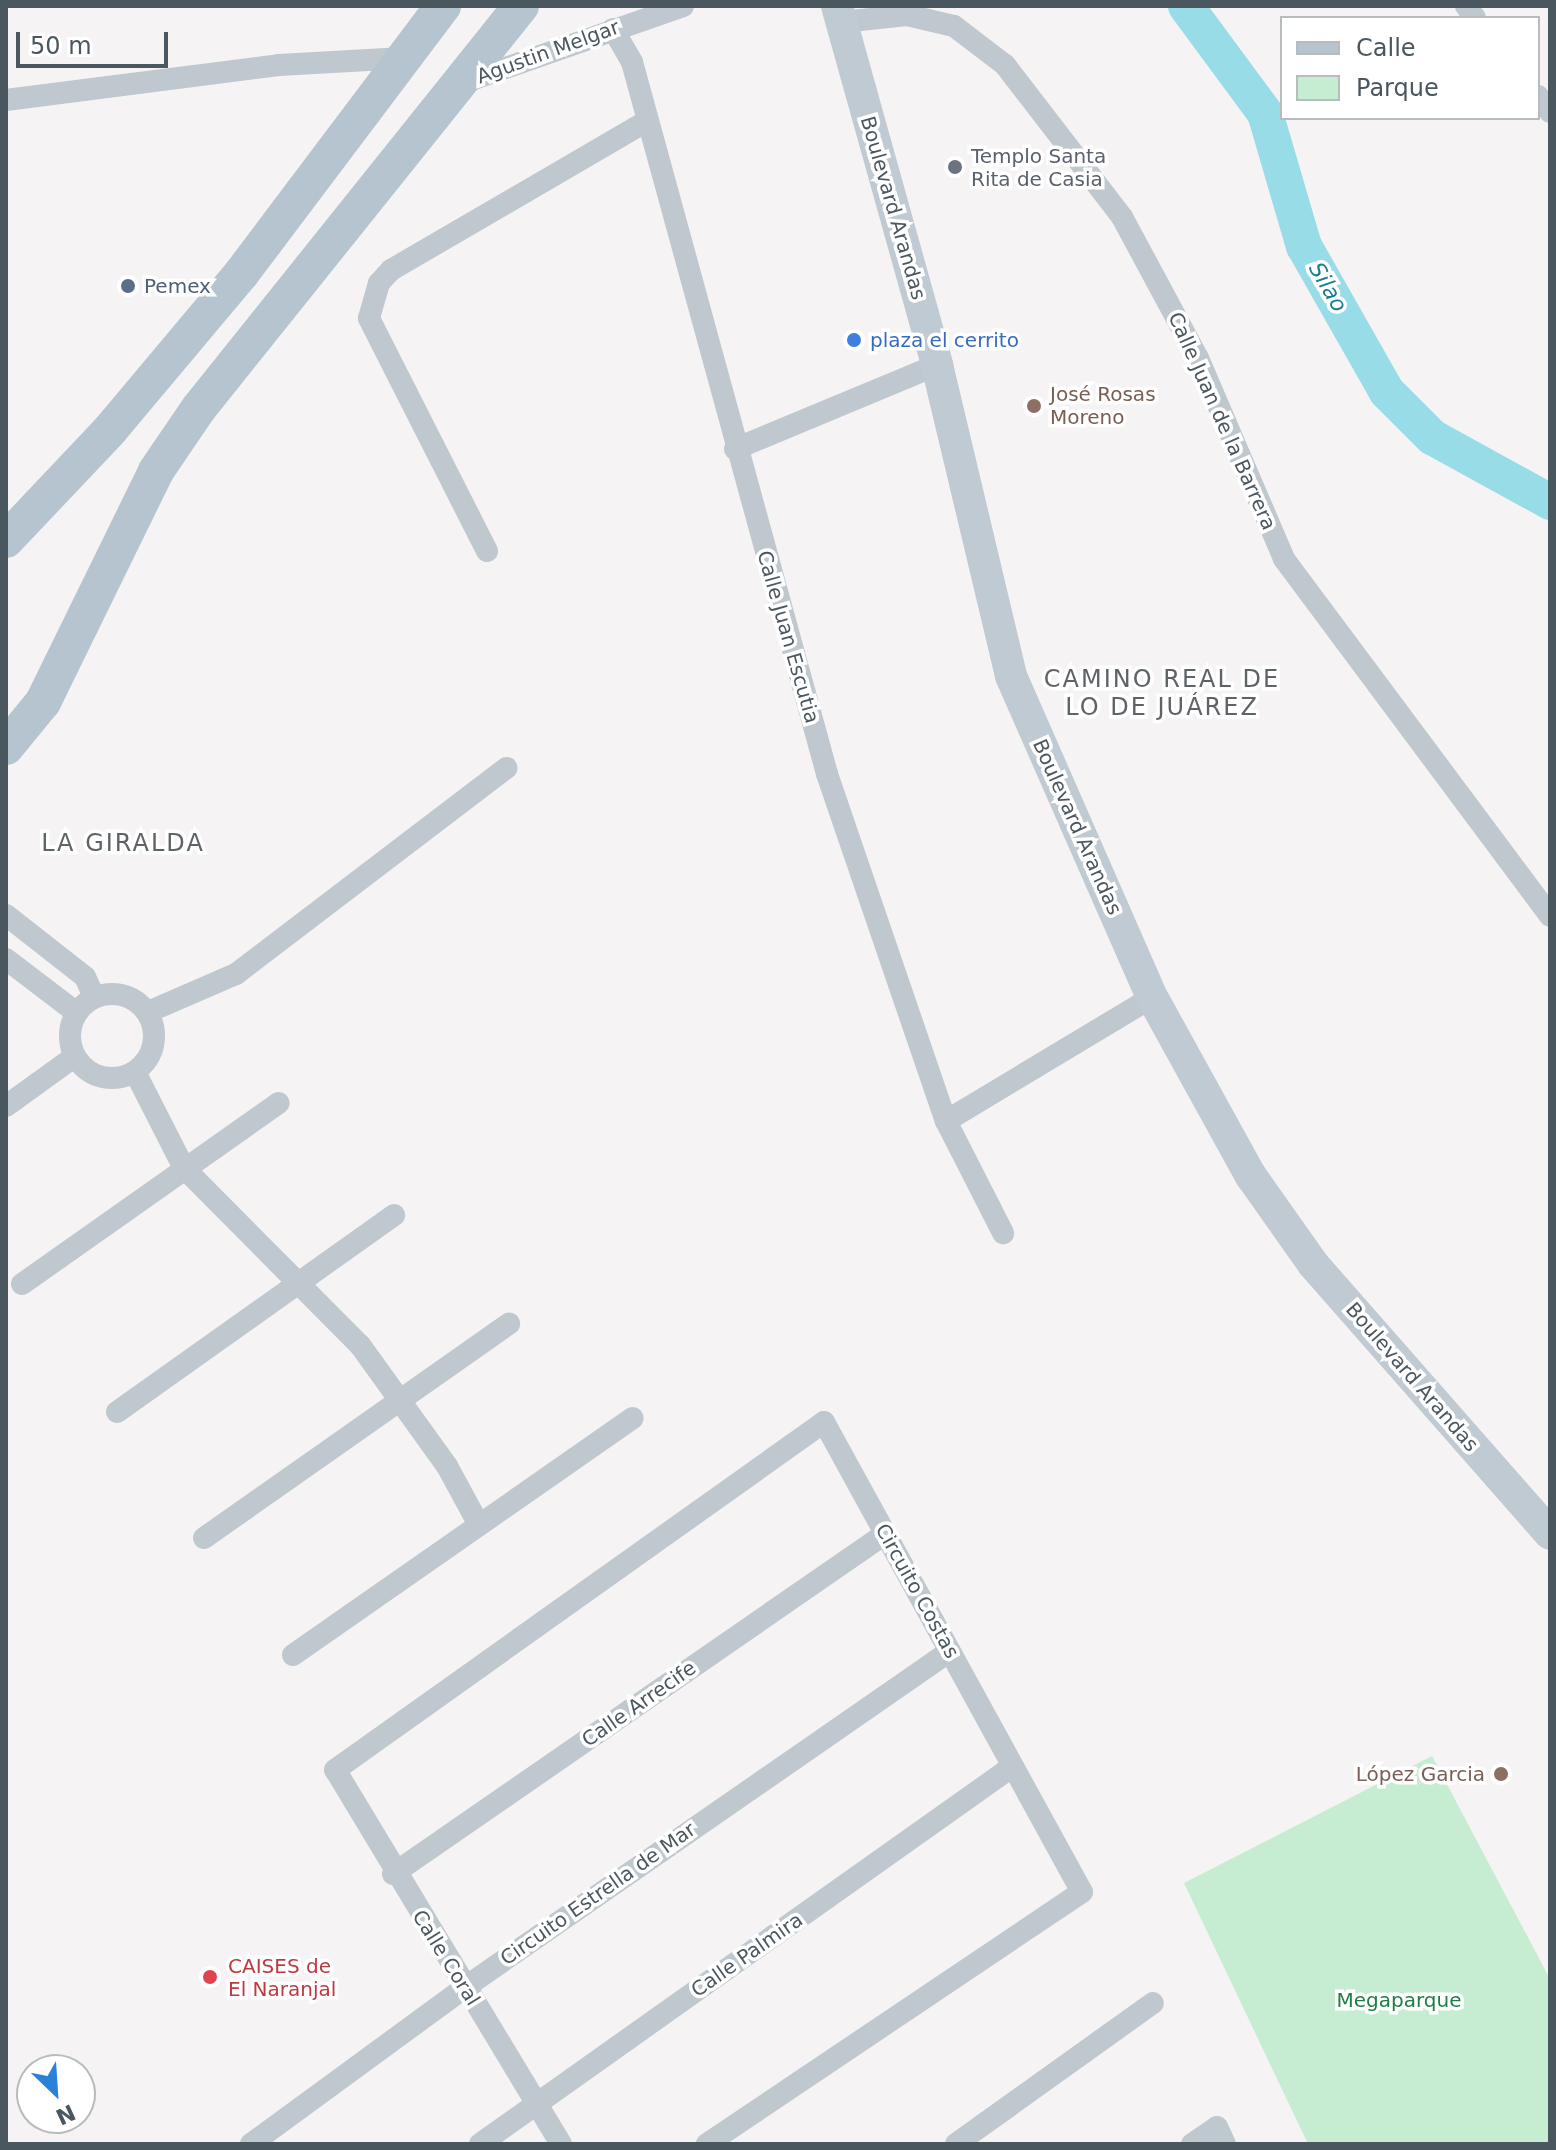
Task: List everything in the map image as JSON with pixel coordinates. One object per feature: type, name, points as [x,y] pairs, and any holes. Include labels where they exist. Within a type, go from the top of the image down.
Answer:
[{"type":"main road","points":[[6,540],[110,430],[241,274],[443,6]]},
{"type":"main road","points":[[6,747],[43,702],[156,471],[199,408],[521,6]]},
{"type":"main road","name":"Boulevard Arandas","points":[[839,14],[937,365],[1011,676],[1152,997],[1251,1176],[1313,1264],[1550,1534]]},
{"type":"street","name":"Agustin Melgar","points":[[460,84],[683,6]]},
{"type":"street","name":"Calle Juan de la Barrera","points":[[839,14],[907,15],[954,26],[1005,65],[1122,217],[1198,358],[1284,559],[1550,916]]},
{"type":"street","name":"Calle Juan Escutia","points":[[613,29],[632,62],[645,122],[827,774],[946,1121],[1003,1233]]},
{"type":"street","points":[[6,100],[279,65],[404,58]]},
{"type":"street","points":[[487,551],[369,318],[379,283],[391,270],[645,122]]},
{"type":"street","points":[[735,449],[937,365]]},
{"type":"street","points":[[148,1012],[236,974],[506,768]]},
{"type":"street","points":[[6,915],[85,977],[94,996]]},
{"type":"street","points":[[6,959],[77,1013]]},
{"type":"street","points":[[114,993],[134,998],[148,1012],[155,1031],[152,1051],[135,1072],[104,1078],[74,1057],[70,1025],[94,996],[114,993]]},
{"type":"street","points":[[946,1121],[1152,997]]},
{"type":"street","points":[[6,1106],[74,1057]]},
{"type":"street","points":[[135,1072],[184,1168],[360,1345],[447,1466],[479,1525]]},
{"type":"street","points":[[22,1284],[279,1103]]},
{"type":"street","points":[[117,1412],[394,1215]]},
{"type":"street","points":[[204,1538],[509,1324]]},
{"type":"street","points":[[293,1655],[633,1418]]},
{"type":"street","name":"Circuito Costas","points":[[335,1770],[824,1422],[1082,1892],[707,2144]]},
{"type":"street","name":"Calle Arrecife","points":[[393,1874],[885,1534]]},
{"type":"street","name":"Circuito Estrella de Mar","points":[[251,2144],[464,1988],[950,1651]]},
{"type":"street","name":"Calle Palmira","points":[[480,2144],[1013,1766]]},
{"type":"street","name":"Calle Coral","points":[[335,1770],[393,1874],[561,2144]]},
{"type":"street","points":[[956,2144],[1153,2003]]},
{"type":"street","points":[[1192,2144],[1217,2127],[1225,2144]]},
{"type":"green space","name":"Megaparque","points":[[1432,1756],[1550,1979],[1550,2144],[1308,2144],[1184,1883]]},
{"type":"waterway","name":"Silao","points":[[1186,6],[1265,113],[1304,246],[1387,392],[1432,437],[1550,502]]},
{"type":"place","name":"Templo Santa Rita de Casia","points":[[955,167]]},
{"type":"place","name":"Pemex","points":[[128,286]]},
{"type":"place","name":"plaza el cerrito","points":[[854,340]]},
{"type":"place","name":"José Rosas Moreno","points":[[1034,406]]},
{"type":"place","name":"López Garcia","points":[[1501,1774]]},
{"type":"place","name":"CAISES de El Naranjal","points":[[210,1977]]},
{"type":"district","name":"CAMINO REAL DE LO DE JUÁREZ","points":[[1162,694]]},
{"type":"district","name":"LA GIRALDA","points":[[123,844]]}]
